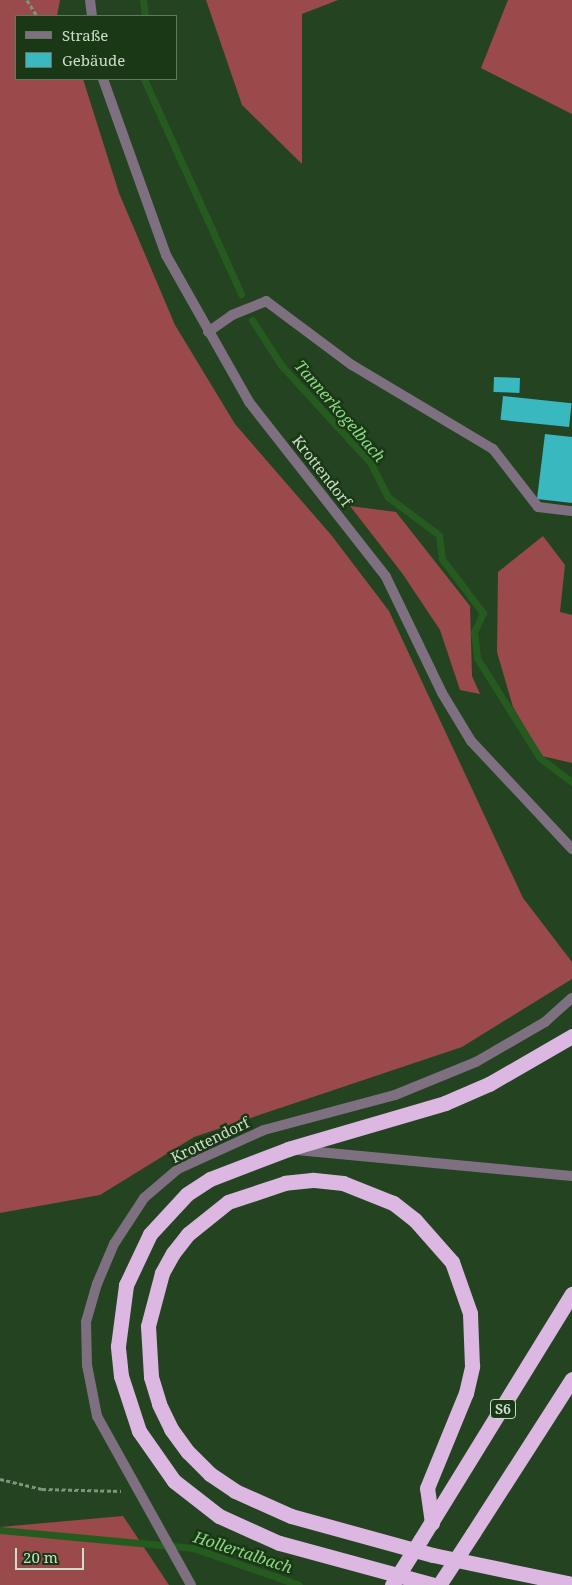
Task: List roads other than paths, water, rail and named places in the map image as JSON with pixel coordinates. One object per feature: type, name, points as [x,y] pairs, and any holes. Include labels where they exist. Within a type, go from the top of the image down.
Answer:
[{"type":"highway","points":[[427,1584],[279,1543],[219,1516],[174,1481],[157,1460],[127,1403],[118,1346],[119,1316],[136,1259],[150,1234],[180,1200],[210,1179],[288,1149],[445,1103],[489,1084],[572,1036]]},
{"type":"highway","points":[[432,1523],[427,1488],[451,1434],[472,1366],[470,1313],[452,1262],[416,1220],[393,1203],[343,1183],[312,1180],[285,1183],[228,1202],[188,1234],[162,1273],[153,1299],[148,1326],[151,1377],[171,1429],[188,1452],[210,1474],[261,1504],[291,1516],[433,1555],[572,1584]]},
{"type":"highway","name":"S6","points":[[392,1585],[557,1322],[572,1294]]},
{"type":"highway","points":[[440,1585],[572,1379]]},
{"type":"street","points":[[90,0],[92,15]]},
{"type":"street","name":"Krottendorf","points":[[103,80],[166,255],[249,402],[386,578],[442,693],[471,740],[572,849]]},
{"type":"street","points":[[208,332],[232,315],[266,301],[283,310],[352,365],[493,449],[538,507],[572,511]]},
{"type":"street","name":"Krottendorf","points":[[191,1585],[137,1492],[97,1416],[87,1365],[86,1322],[97,1284],[114,1244],[144,1198],[178,1169],[264,1130],[395,1096],[476,1062],[545,1022],[572,998]]},
{"type":"street","points":[[288,1149],[572,1176]]},
{"type":"street","points":[[557,1322],[572,1311]]},
{"type":"waterway","name":"Tannerkogelbach","points":[[143,0],[145,15]]},
{"type":"waterway","name":"Tannerkogelbach","points":[[144,80],[241,294]]},
{"type":"waterway","name":"Tannerkogelbach","points":[[252,320],[281,365],[370,462],[388,497],[439,535],[442,559],[483,613],[474,632],[477,658],[540,758],[572,782]]},
{"type":"waterway","name":"Hollertalbach","points":[[0,1530],[193,1548],[299,1585]]}]
